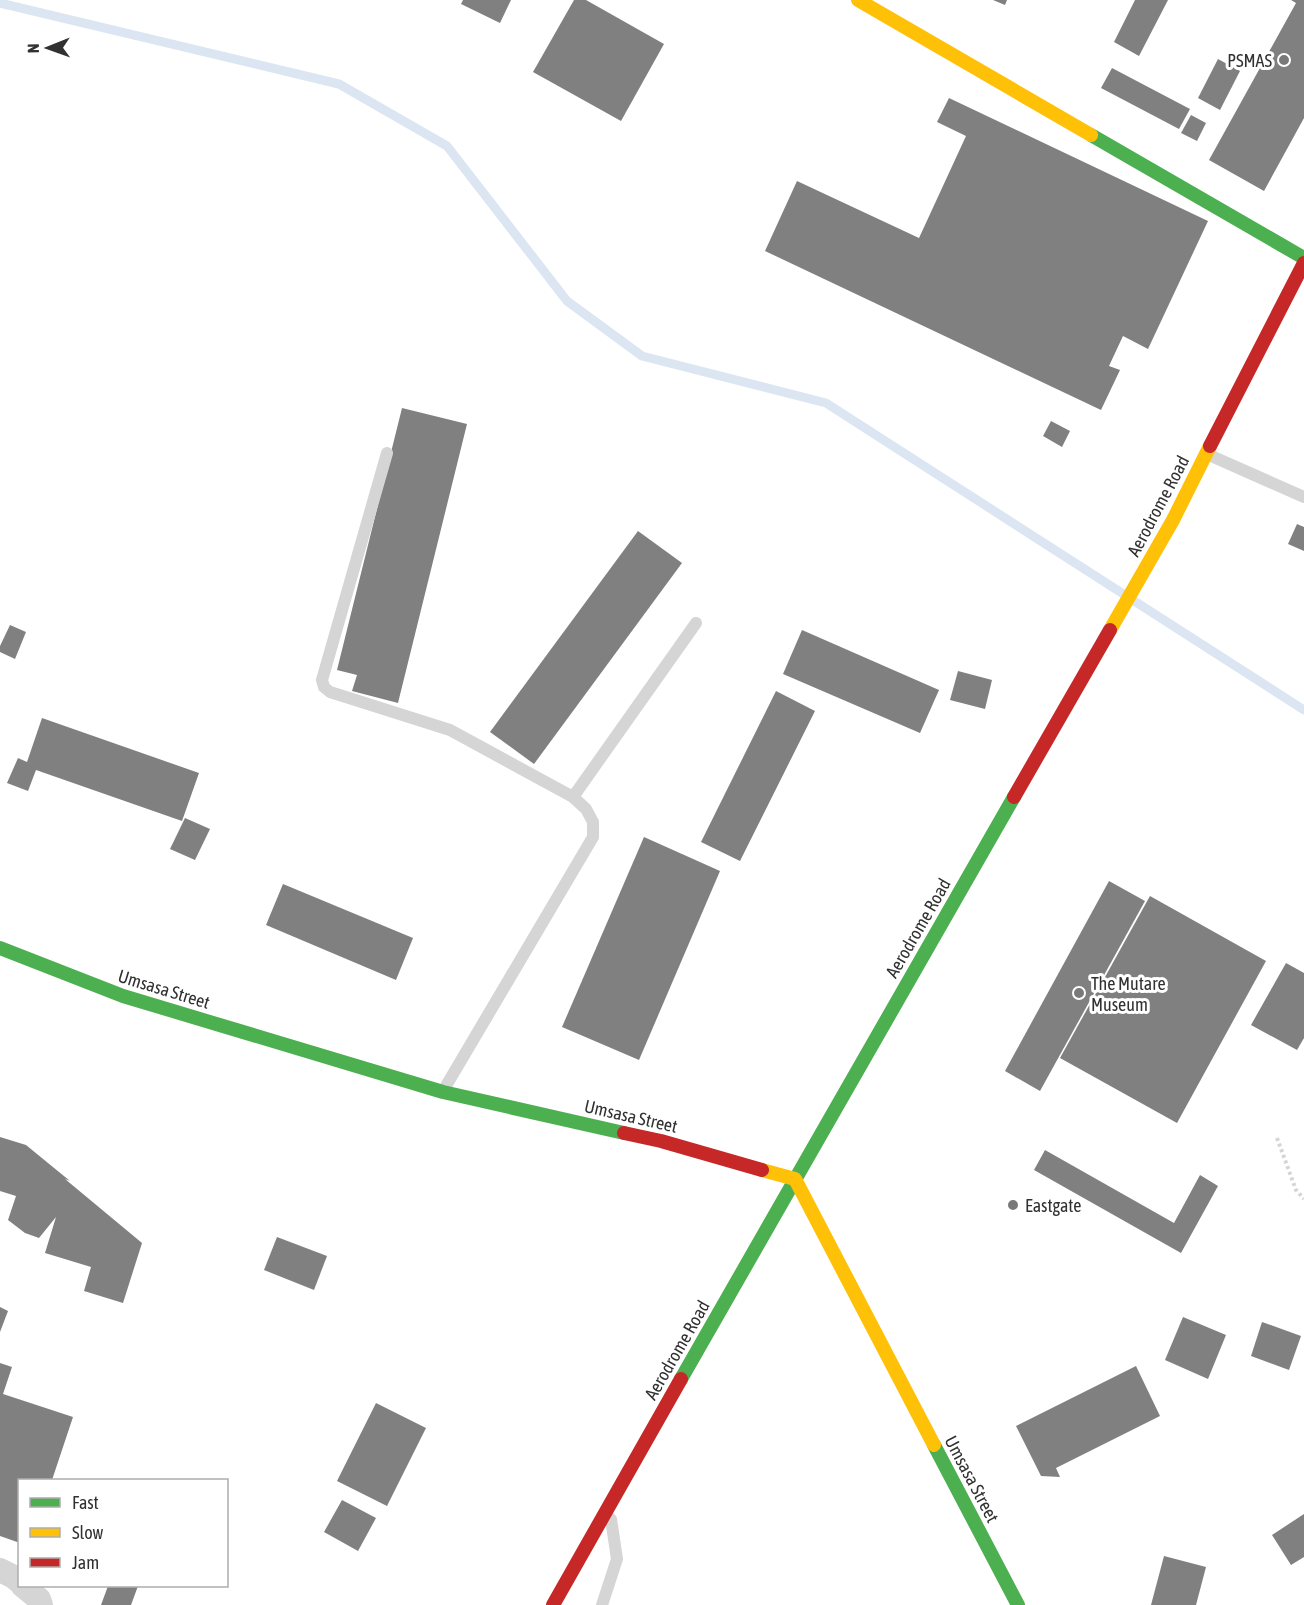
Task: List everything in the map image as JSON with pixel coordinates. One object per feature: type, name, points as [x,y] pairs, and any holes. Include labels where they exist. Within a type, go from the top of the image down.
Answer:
[{"type":"street","points":[[858,0],[1304,258]]},
{"type":"street","name":"Aerodrome Road","points":[[553,1605],[1173,520],[1304,263]]},
{"type":"street","name":"Umsasa Street","points":[[0,948],[123,996],[443,1092],[661,1141],[795,1179],[1018,1605]]},
{"type":"street","points":[[0,1570],[18,1580]]},
{"type":"street","points":[[24,1587],[39,1599],[40,1605]]},
{"type":"lane","points":[[387,453],[322,680],[324,687],[330,692],[450,730],[573,797],[586,809],[593,822],[593,837],[443,1092]]},
{"type":"lane","points":[[1207,454],[1304,497]]},
{"type":"lane","points":[[573,797],[696,622]]},
{"type":"lane","points":[[602,1605],[617,1559],[609,1506]]},
{"type":"path","points":[[1277,1138],[1296,1190],[1304,1199]]},
{"type":"building","points":[[463,0],[511,0],[500,23],[461,4]]},
{"type":"building","points":[[574,0],[586,0],[664,44],[621,121],[533,72]]},
{"type":"building","points":[[993,0],[1007,0],[1005,5]]},
{"type":"building","points":[[1135,0],[1168,0],[1139,56],[1114,42]]},
{"type":"building","name":"PSMAS","points":[[1291,0],[1304,0],[1304,118],[1264,191],[1209,160],[1296,3]]},
{"type":"building","points":[[1218,59],[1240,71],[1220,110],[1198,98]]},
{"type":"building","points":[[1112,68],[1190,109],[1179,129],[1101,88]]},
{"type":"building","points":[[949,98],[1208,221],[1148,349],[1123,336],[1109,366],[1120,370],[1101,410],[765,251],[797,181],[919,238],[966,136],[937,122]]},
{"type":"building","points":[[1191,115],[1206,123],[1197,141],[1181,133]]},
{"type":"building","points":[[402,408],[467,424],[398,703],[352,691],[357,675],[337,670]]},
{"type":"building","points":[[1051,421],[1070,431],[1062,447],[1043,436]]},
{"type":"building","points":[[1297,524],[1304,527],[1304,551],[1288,544]]},
{"type":"building","points":[[638,531],[682,563],[534,764],[490,732]]},
{"type":"building","points":[[10,625],[26,632],[15,659],[0,652],[0,646]]},
{"type":"building","points":[[802,630],[939,690],[920,733],[783,674]]},
{"type":"building","points":[[958,671],[992,680],[985,709],[950,700]]},
{"type":"building","points":[[776,691],[815,711],[740,861],[701,842]]},
{"type":"building","points":[[42,718],[199,773],[182,821],[36,770],[28,791],[7,783],[18,758],[27,762]]},
{"type":"building","points":[[185,818],[210,829],[195,860],[170,849]]},
{"type":"building","points":[[644,837],[720,871],[639,1060],[562,1027]]},
{"type":"building","points":[[1109,881],[1145,901],[1040,1091],[1005,1071]]},
{"type":"building","points":[[283,884],[413,938],[396,980],[266,925]]},
{"type":"building","points":[[1150,896],[1266,961],[1177,1123],[1060,1058]]},
{"type":"building","points":[[1286,963],[1304,973],[1304,1038],[1297,1050],[1251,1025]]},
{"type":"building","points":[[0,1137],[26,1145],[142,1243],[123,1303],[84,1291],[91,1267],[45,1253],[56,1217],[39,1238],[25,1233],[8,1220],[16,1196],[0,1191]]},
{"type":"building","points":[[1045,1150],[1174,1223],[1200,1175],[1218,1186],[1181,1253],[1034,1170]]},
{"type":"building","points":[[277,1237],[327,1256],[314,1290],[264,1270]]},
{"type":"building","points":[[0,1307],[8,1311],[0,1332]]},
{"type":"building","points":[[1183,1317],[1226,1335],[1208,1379],[1165,1360]]},
{"type":"building","points":[[1262,1322],[1301,1336],[1289,1370],[1251,1356]]},
{"type":"building","points":[[0,1363],[12,1367],[3,1394],[73,1417],[52,1479],[18,1479],[18,1542],[0,1536]]},
{"type":"building","points":[[1136,1366],[1160,1416],[1056,1468],[1060,1477],[1041,1476],[1016,1426]]},
{"type":"building","points":[[376,1403],[426,1428],[387,1506],[337,1481]]},
{"type":"building","points":[[342,1500],[376,1518],[358,1551],[324,1532]]},
{"type":"building","points":[[1304,1514],[1304,1557],[1291,1565],[1272,1535]]},
{"type":"building","points":[[1164,1556],[1206,1567],[1196,1605],[1151,1605]]},
{"type":"building","points":[[108,1587],[138,1587],[131,1605],[101,1605]]},
{"type":"waterway","points":[[0,3],[339,84],[447,146],[567,301],[642,356],[826,403],[1304,710]]},
{"type":"traffic: fast","points":[[1091,135],[1304,258]]},
{"type":"traffic: fast","points":[[681,1379],[1014,797]]},
{"type":"traffic: fast","points":[[0,948],[123,996],[443,1092],[624,1133]]},
{"type":"traffic: fast","points":[[934,1445],[1018,1605]]},
{"type":"traffic: slow","points":[[858,0],[1091,135]]},
{"type":"traffic: slow","points":[[1110,630],[1173,520],[1210,446]]},
{"type":"traffic: slow","points":[[762,1170],[795,1179],[934,1445]]},
{"type":"traffic: jam","points":[[1210,446],[1304,263]]},
{"type":"traffic: jam","points":[[1014,797],[1110,630]]},
{"type":"traffic: jam","points":[[624,1133],[661,1141],[762,1170]]},
{"type":"traffic: jam","points":[[553,1605],[681,1379]]},
{"type":"place","name":"PSMAS","points":[[1284,60]]},
{"type":"place","name":"The Mutare Museum","points":[[1079,993]]},
{"type":"place","name":"Eastgate","points":[[1013,1205]]}]
